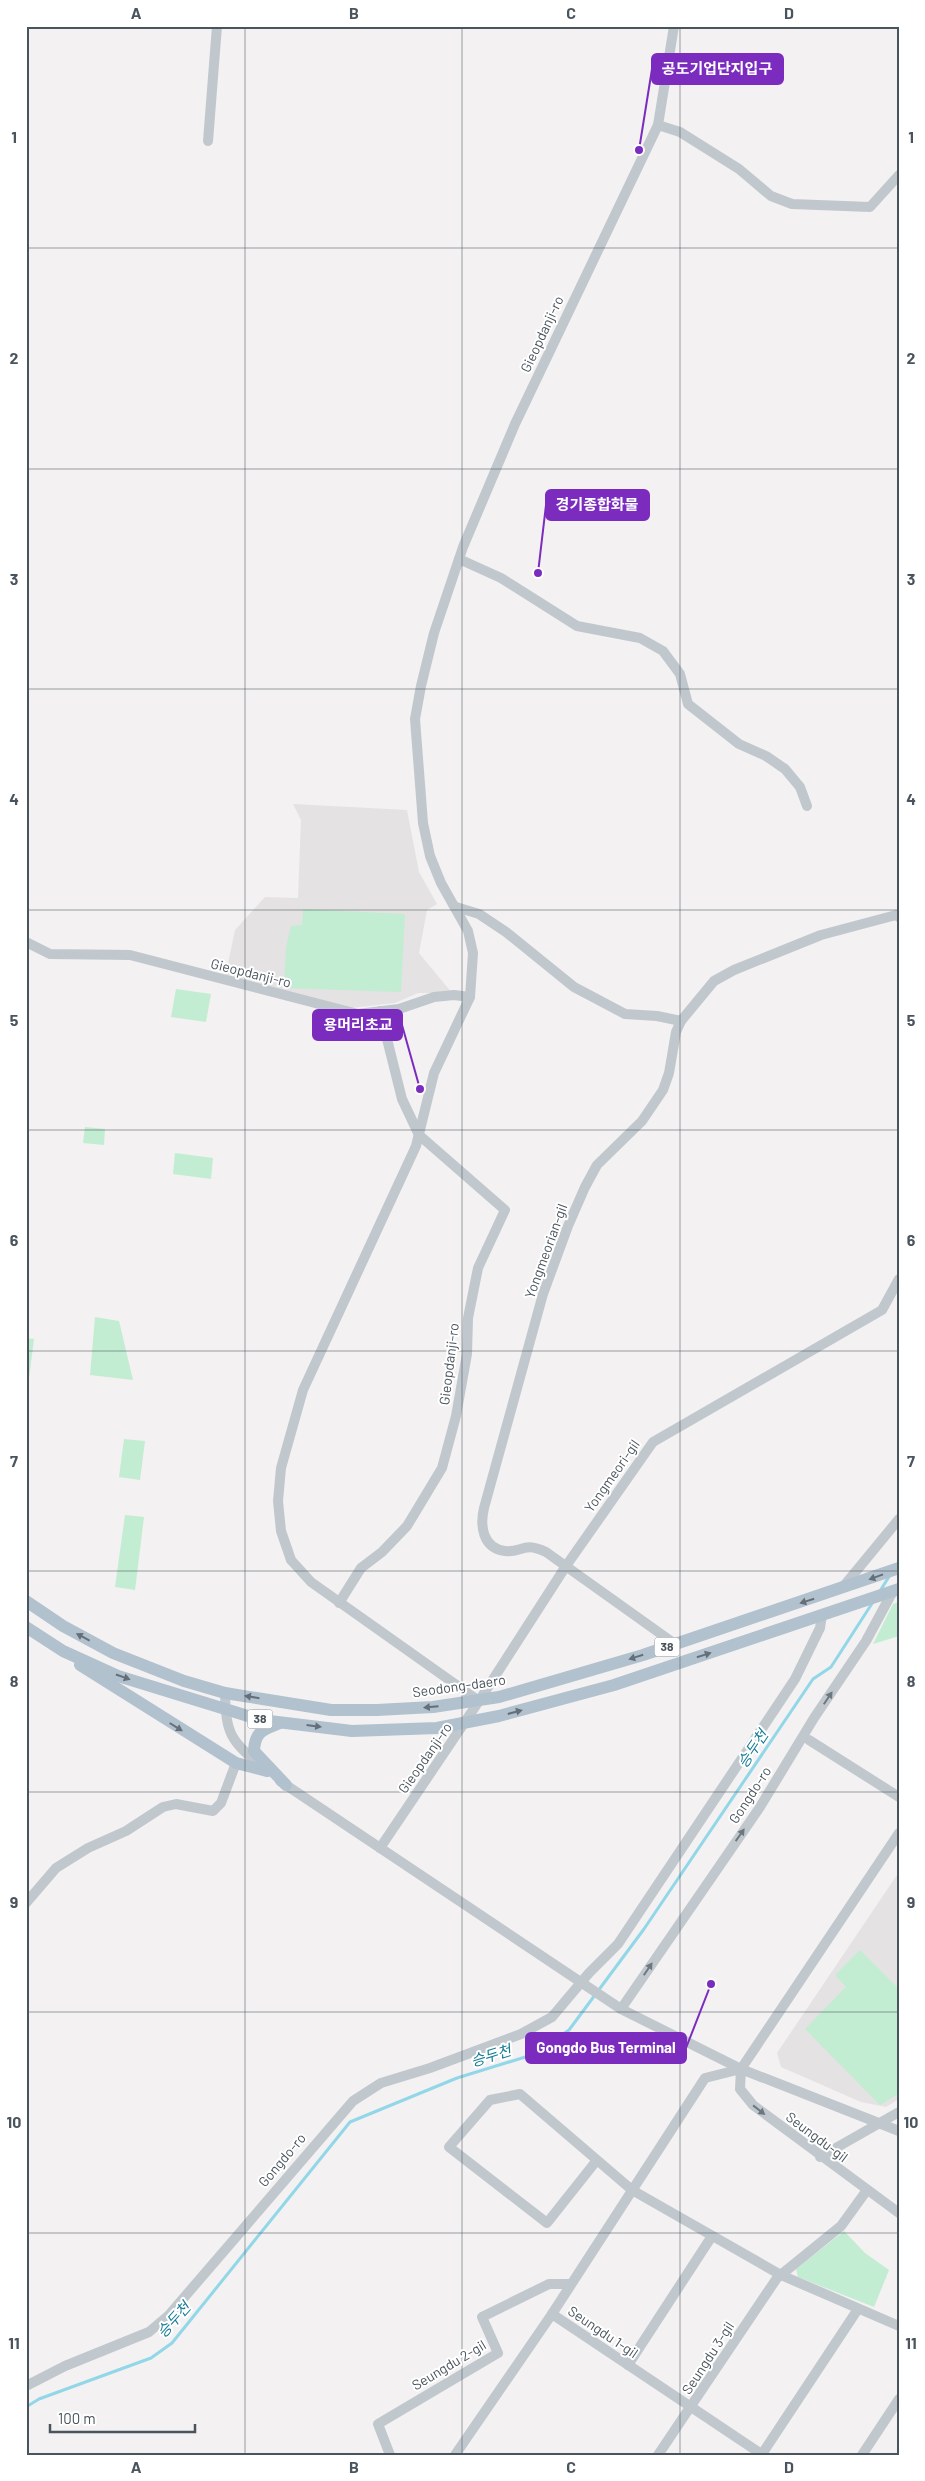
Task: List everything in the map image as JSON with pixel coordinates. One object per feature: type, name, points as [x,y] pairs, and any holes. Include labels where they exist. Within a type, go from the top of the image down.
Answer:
[{"type":"main road","name":"Seodong-daero","points":[[26,1601],[63,1626],[113,1653],[164,1675],[226,1693],[331,1710],[424,1708],[499,1697],[675,1644],[899,1568]]},
{"type":"main road","name":"38","points":[[26,1627],[63,1650],[118,1676],[261,1720],[352,1731],[437,1728],[499,1716],[614,1685],[892,1591]]},
{"type":"main road","points":[[63,1650],[89,1671],[236,1763],[267,1771]]},
{"type":"main road","points":[[281,1722],[262,1731],[254,1739],[254,1751],[286,1785]]},
{"type":"street","points":[[208,141],[217,26]]},
{"type":"street","name":"Gieopdanji-ro","points":[[380,1848],[479,1701],[311,1582],[291,1560],[281,1531],[279,1511],[281,1468],[303,1390],[416,1146],[434,1073],[470,996],[473,952],[468,931],[456,907],[441,884],[430,856],[423,823],[415,719],[434,633],[459,559],[515,424],[658,125],[674,26]]},
{"type":"street","points":[[658,125],[680,132],[739,169],[771,196],[792,204],[870,207],[899,175]]},
{"type":"street","points":[[459,559],[501,578],[577,626],[640,638],[663,651],[680,674],[688,704],[739,744],[766,756],[785,769],[800,787],[807,806]]},
{"type":"street","points":[[456,907],[479,914],[506,932],[574,987],[626,1014],[657,1016],[680,1021]]},
{"type":"street","name":"Yongmeorian-gil","points":[[675,1644],[566,1566],[536,1547],[523,1546],[505,1551],[494,1547],[485,1538],[481,1523],[484,1508],[541,1303],[568,1226],[585,1187],[597,1165],[642,1121],[663,1090],[669,1073],[676,1032],[680,1021],[714,981],[734,970],[821,935],[879,918],[896,915],[899,917]]},
{"type":"street","name":"Gieopdanji-ro","points":[[26,942],[50,954],[130,955],[358,1014],[398,1009],[434,997],[470,996]]},
{"type":"street","points":[[380,1011],[402,1099],[419,1135]]},
{"type":"street","name":"Gieopdanji-ro","points":[[339,1602],[361,1568],[382,1552],[407,1526],[442,1468],[456,1416],[466,1354],[468,1318],[478,1268],[504,1210],[419,1135]]},
{"type":"street","name":"Yongmeori-gil","points":[[479,1701],[566,1566],[653,1442],[882,1310],[899,1278]]},
{"type":"street","points":[[847,1587],[899,1519]]},
{"type":"street","name":"Gongdo-ro","points":[[616,2006],[760,1807],[814,1718],[866,1641],[892,1591]]},
{"type":"street","name":"Gongdo-ro","points":[[26,2386],[65,2366],[149,2332],[169,2315],[353,2101],[382,2083],[521,2034],[552,2017],[584,1986],[618,1944],[795,1679],[828,1612]]},
{"type":"street","points":[[226,1693],[226,1710],[230,1733],[238,1746],[267,1771],[584,1986],[616,2006],[741,2069],[899,2132]]},
{"type":"street","points":[[809,1740],[899,1797]]},
{"type":"street","points":[[26,1903],[56,1868],[88,1848],[126,1831],[163,1807],[176,1804],[212,1811],[221,1803],[236,1763]]},
{"type":"street","points":[[741,2069],[899,1833]]},
{"type":"street","name":"Seungdu-gil","points":[[741,2069],[740,2089],[753,2105],[820,2157],[899,2213]]},
{"type":"street","name":"Seungdu 1-gil","points":[[741,2069],[705,2078],[552,2314],[762,2454]]},
{"type":"street","points":[[597,2160],[547,2223],[449,2147],[490,2100],[520,2094],[597,2160],[632,2190],[781,2275],[899,2326]]},
{"type":"street","points":[[820,2157],[899,2112]]},
{"type":"street","name":"Seungdu 3-gil","points":[[658,2455],[692,2408],[781,2275],[841,2226],[867,2190]]},
{"type":"street","points":[[628,2365],[712,2236]]},
{"type":"street","name":"Seungdu 2-gil","points":[[390,2455],[378,2424],[498,2352],[482,2317],[549,2284],[572,2284]]},
{"type":"street","points":[[762,2454],[858,2309]]},
{"type":"street","points":[[455,2455],[552,2314]]},
{"type":"street","points":[[862,2455],[899,2399]]},
{"type":"shaded area","points":[[293,804],[407,810],[419,872],[437,904],[427,910],[419,953],[452,993],[418,993],[395,1003],[351,1008],[225,978],[235,930],[265,897],[298,898],[301,820]]},
{"type":"shaded area","points":[[899,1872],[899,2099],[886,2107],[861,2102],[781,2067],[777,2053]]},
{"type":"green space","points":[[303,909],[405,914],[401,992],[284,988],[286,947],[291,926],[302,925]]},
{"type":"green space","points":[[176,989],[211,994],[206,1022],[171,1017]]},
{"type":"green space","points":[[85,1127],[105,1129],[104,1145],[83,1143]]},
{"type":"green space","points":[[175,1153],[213,1158],[211,1179],[173,1174]]},
{"type":"green space","points":[[95,1317],[119,1321],[133,1380],[90,1375]]},
{"type":"green space","points":[[26,1338],[34,1339],[26,1402]]},
{"type":"green space","points":[[124,1439],[145,1441],[140,1480],[119,1477]]},
{"type":"green space","points":[[125,1515],[144,1517],[135,1590],[115,1587]]},
{"type":"green space","points":[[899,1602],[899,1636],[873,1644],[893,1604]]},
{"type":"green space","points":[[860,1950],[899,1989],[899,2093],[880,2105],[805,2029],[846,1987],[835,1975]]},
{"type":"green space","points":[[844,2231],[865,2253],[889,2270],[874,2307],[798,2277],[796,2269]]},
{"type":"waterway","name":"승두천","points":[[880,1591],[890,1575]]},
{"type":"waterway","name":"승두천","points":[[26,2407],[39,2399],[151,2358],[172,2343],[350,2122],[457,2078],[535,2054],[569,2030],[644,1929],[813,1679],[831,1667],[873,1602]]},
{"type":"place","name":"공도기업단지입구","points":[[639,150]]},
{"type":"place","name":"경기종합화물","points":[[538,573]]},
{"type":"place","name":"용머리초교","points":[[420,1089]]},
{"type":"place","name":"Gongdo Bus Terminal","points":[[711,1984]]}]
